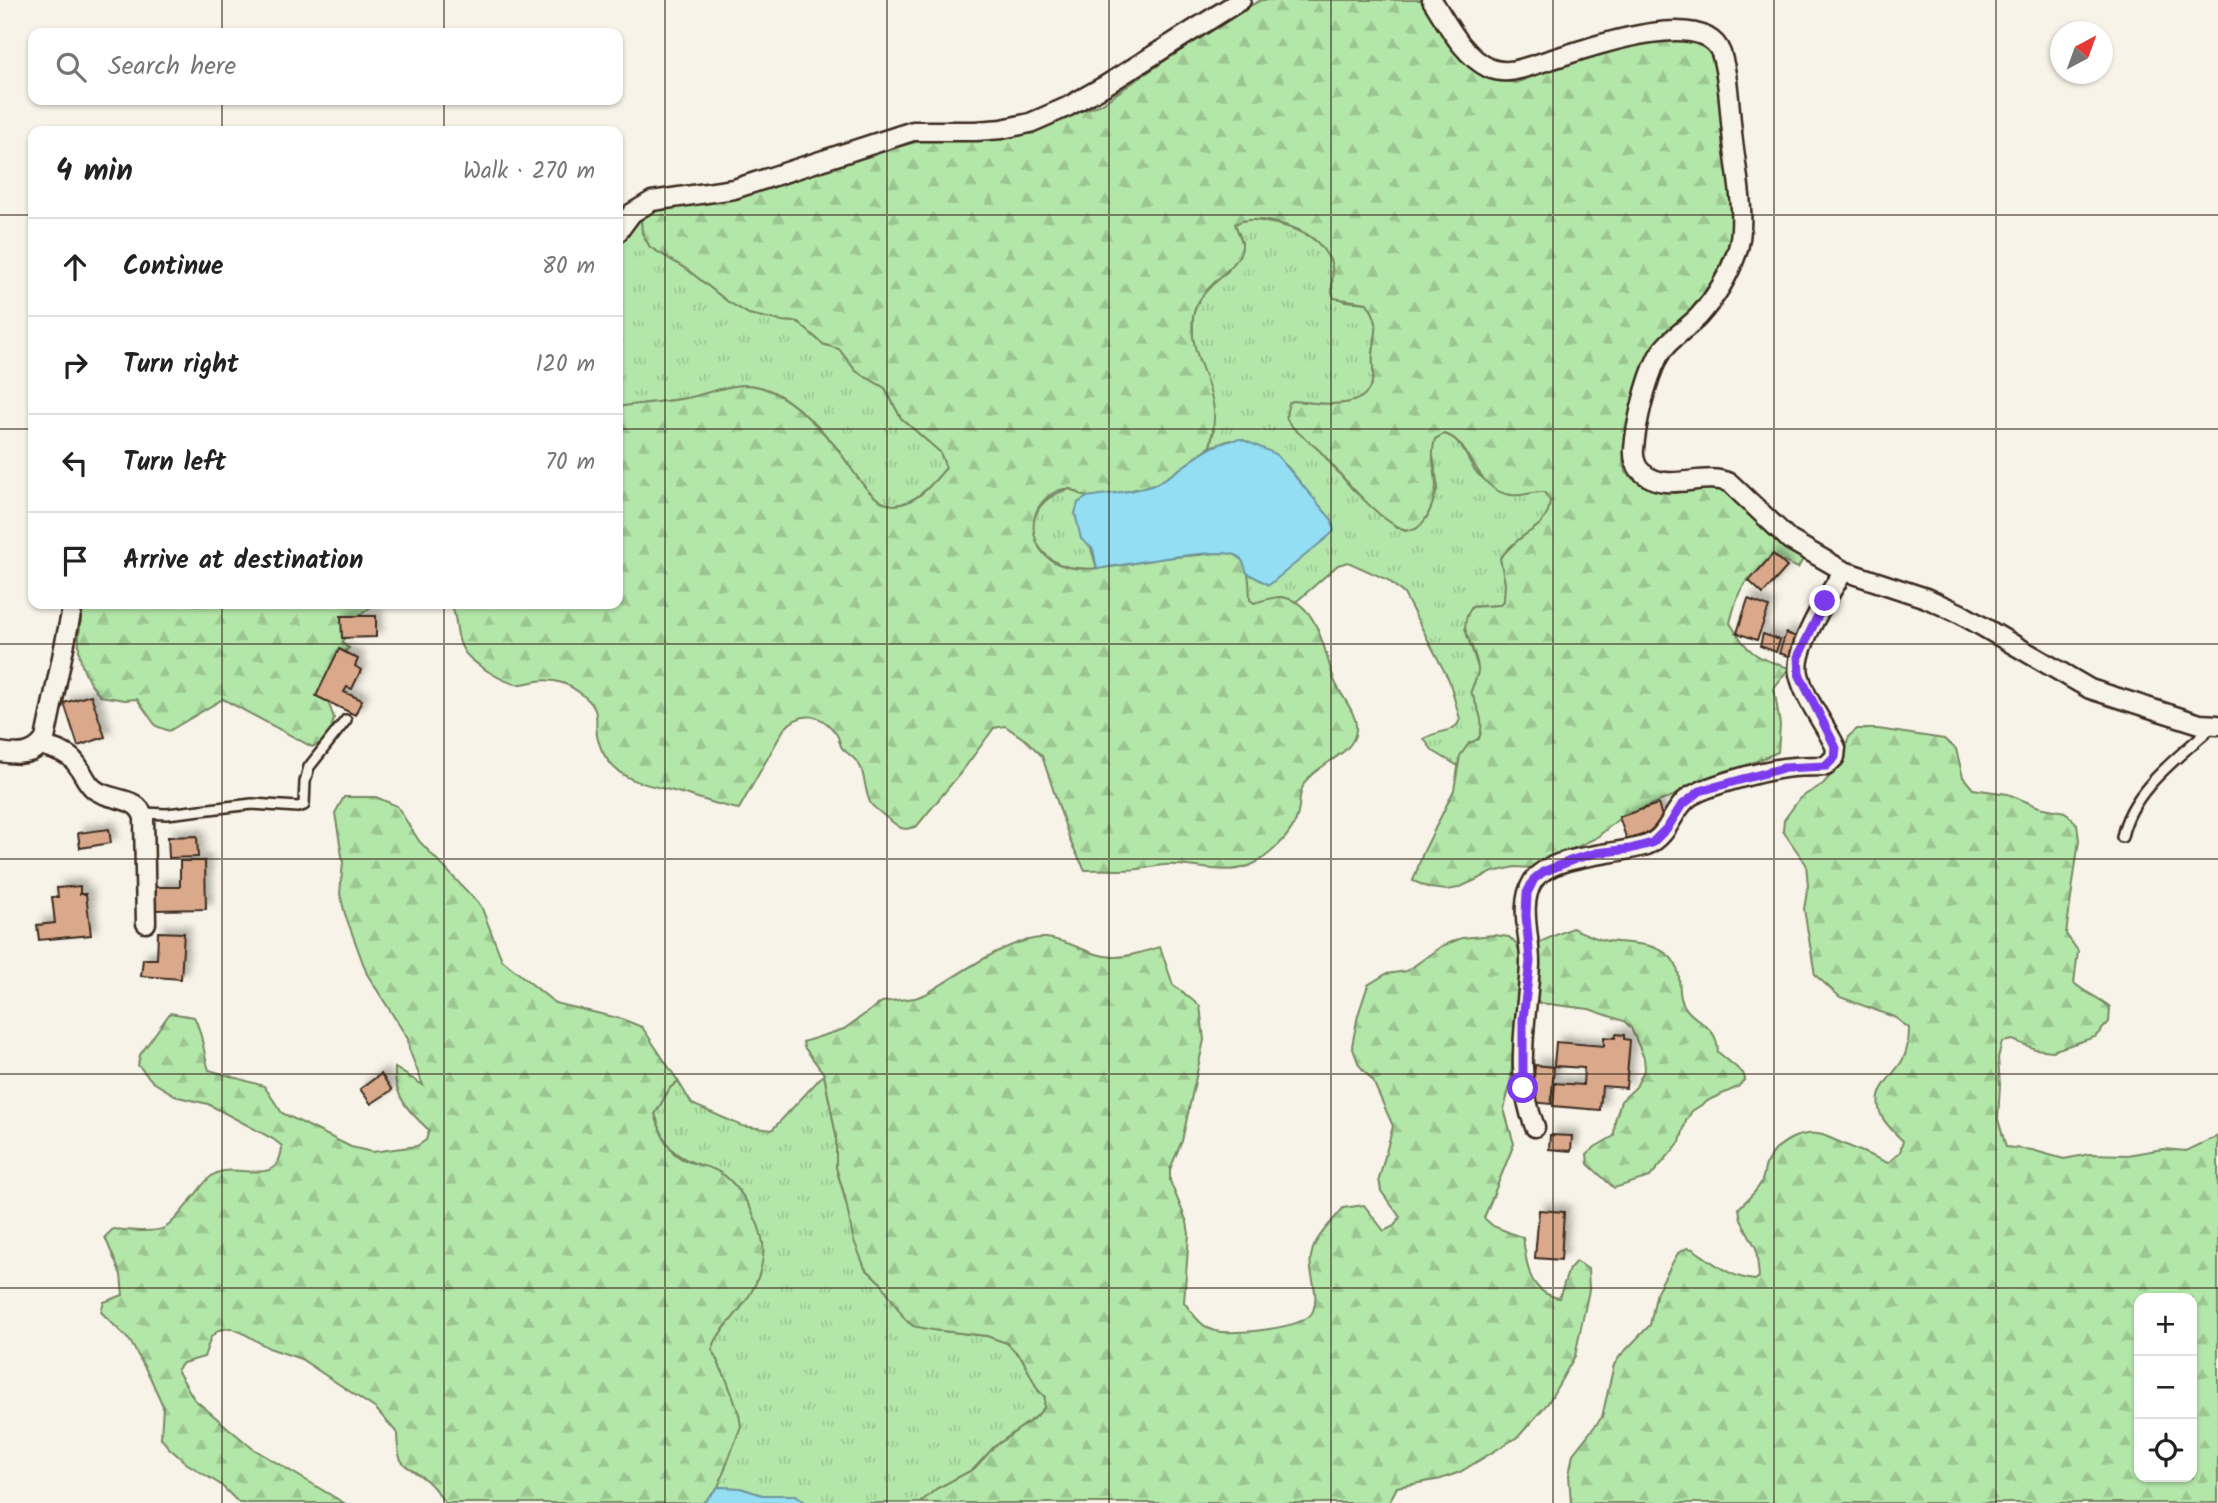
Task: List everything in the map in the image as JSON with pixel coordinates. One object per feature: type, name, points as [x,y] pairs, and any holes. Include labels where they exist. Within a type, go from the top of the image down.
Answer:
[{"type":"street","points":[[623,225],[632,213],[652,201],[734,188],[913,131],[989,130],[1030,123],[1067,107],[1105,85],[1241,0]]},
{"type":"street","points":[[1432,0],[1464,47],[1478,61],[1501,71],[1521,69],[1603,37],[1669,24],[1695,25],[1706,29],[1717,40],[1726,78],[1741,235],[1728,273],[1716,294],[1699,316],[1659,355],[1642,408],[1633,451],[1635,463],[1641,472],[1665,482],[1718,478],[1730,483],[1790,540],[1844,571],[1926,598],[1961,614],[2091,689],[2200,724],[2216,725]]},
{"type":"street","points":[[1535,1127],[1524,1097],[1522,1063],[1523,1019],[1530,962],[1527,893],[1534,879],[1543,872],[1575,859],[1652,843],[1668,827],[1681,806],[1700,791],[1783,768],[1826,766],[1835,757],[1836,748],[1799,674],[1798,657],[1825,601],[1844,571]]},
{"type":"street","points":[[0,752],[28,753],[41,745],[47,734],[73,609]]},
{"type":"street","points":[[41,745],[68,755],[93,789],[135,803],[143,813],[146,923]]},
{"type":"lane","points":[[143,813],[167,814],[252,804],[298,807],[304,805],[309,767],[346,720]]},
{"type":"lane","points":[[2122,837],[2141,796],[2216,725]]},
{"type":"green space","points":[[1261,0],[1428,0],[1485,76],[1516,83],[1634,38],[1707,41],[1721,85],[1734,228],[1721,273],[1704,298],[1656,348],[1633,406],[1623,462],[1626,472],[1633,479],[1665,489],[1716,486],[1729,492],[1804,557],[1798,568],[1783,561],[1752,576],[1741,590],[1730,623],[1754,653],[1789,668],[1774,688],[1780,725],[1778,752],[1620,818],[1596,838],[1533,868],[1515,867],[1493,872],[1458,888],[1447,890],[1430,888],[1413,881],[1423,853],[1454,790],[1460,756],[1469,743],[1479,739],[1481,732],[1480,715],[1471,691],[1478,670],[1466,632],[1467,616],[1472,607],[1500,605],[1504,601],[1505,583],[1500,558],[1538,526],[1546,516],[1550,501],[1544,492],[1511,495],[1489,485],[1461,446],[1444,434],[1435,439],[1433,449],[1436,482],[1434,501],[1419,527],[1407,530],[1394,525],[1366,502],[1321,452],[1292,427],[1286,415],[1289,403],[1293,401],[1341,404],[1362,397],[1369,389],[1373,374],[1375,317],[1367,303],[1334,298],[1332,265],[1310,236],[1289,226],[1254,220],[1235,224],[1242,244],[1241,253],[1203,295],[1193,317],[1194,341],[1214,410],[1210,447],[1173,474],[1152,485],[1095,497],[1086,497],[1070,489],[1059,491],[1048,497],[1040,506],[1034,524],[1037,543],[1049,558],[1061,565],[1077,568],[1094,569],[1214,553],[1233,554],[1245,564],[1250,600],[1254,603],[1280,597],[1293,600],[1312,618],[1335,682],[1354,718],[1354,739],[1305,782],[1296,821],[1286,837],[1272,851],[1249,866],[1228,870],[1164,865],[1131,870],[1085,870],[1071,843],[1042,756],[1027,741],[1005,726],[994,728],[917,826],[911,828],[901,828],[871,804],[859,765],[842,747],[831,728],[825,722],[812,717],[798,719],[784,729],[739,809],[719,805],[634,780],[612,766],[598,740],[596,712],[591,702],[574,689],[550,680],[510,683],[489,672],[466,654],[460,642],[453,609],[623,609],[623,406],[687,398],[739,385],[771,391],[798,408],[814,423],[836,447],[869,492],[886,504],[903,504],[917,497],[946,468],[940,452],[901,418],[885,388],[856,371],[839,349],[823,344],[798,322],[749,314],[727,301],[688,270],[650,247],[642,233],[641,215],[666,208],[723,201],[766,190],[882,151],[931,138],[1041,126],[1101,104],[1231,16]]},
{"type":"green space","points":[[641,215],[642,233],[650,247],[688,270],[727,301],[749,314],[798,322],[823,344],[839,349],[856,371],[885,388],[901,418],[940,452],[946,468],[917,496],[903,503],[886,504],[869,492],[822,431],[789,402],[771,391],[739,385],[687,398],[623,406],[623,238]]},
{"type":"green space","points":[[1244,219],[1284,226],[1311,238],[1329,257],[1333,273],[1332,293],[1345,301],[1367,303],[1375,317],[1373,374],[1369,389],[1362,397],[1341,404],[1293,401],[1290,424],[1321,452],[1354,491],[1396,527],[1405,531],[1416,529],[1427,517],[1438,488],[1432,449],[1435,439],[1444,434],[1456,440],[1473,468],[1489,482],[1511,495],[1544,492],[1551,501],[1543,521],[1500,558],[1505,595],[1500,605],[1472,607],[1465,628],[1479,671],[1471,691],[1481,716],[1483,730],[1463,754],[1458,766],[1433,751],[1424,739],[1450,730],[1460,719],[1449,680],[1404,594],[1388,580],[1348,562],[1338,565],[1296,602],[1280,597],[1254,603],[1250,600],[1247,573],[1269,584],[1280,574],[1304,487],[1287,466],[1230,440],[1210,447],[1214,430],[1193,342],[1193,315],[1201,295],[1228,271],[1242,243],[1235,224]]},
{"type":"green space","points":[[1070,489],[1087,497],[1078,503],[1097,569],[1073,568],[1059,564],[1046,555],[1034,534],[1033,523],[1044,502],[1055,494]]},
{"type":"green space","points":[[83,609],[368,609],[356,618],[342,643],[349,648],[340,655],[326,696],[334,718],[330,733],[323,742],[312,747],[223,699],[169,731],[156,726],[137,699],[100,696],[81,663],[79,630]]},
{"type":"green space","points":[[1857,729],[1878,729],[1944,739],[1956,749],[1963,777],[1973,789],[2008,794],[2039,807],[2065,812],[2077,824],[2079,840],[2066,934],[2078,951],[2074,983],[2110,1007],[2109,1022],[2095,1037],[2052,1051],[2035,1049],[2013,1040],[2002,1042],[1998,1058],[1998,1119],[2006,1147],[2032,1150],[2064,1159],[2090,1154],[2127,1155],[2163,1149],[2186,1151],[2218,1136],[2218,1503],[1571,1503],[1569,1475],[1573,1454],[1602,1417],[1614,1365],[1650,1325],[1657,1291],[1678,1253],[1687,1248],[1693,1249],[1722,1269],[1738,1276],[1755,1280],[1759,1277],[1756,1248],[1741,1220],[1739,1208],[1761,1183],[1766,1164],[1777,1148],[1791,1139],[1807,1134],[1823,1135],[1888,1163],[1900,1152],[1903,1141],[1881,1115],[1879,1098],[1884,1085],[1904,1057],[1909,1028],[1894,1017],[1840,997],[1815,975],[1804,909],[1808,886],[1806,864],[1783,831],[1784,820],[1800,798],[1823,784],[1842,762],[1849,736]]},
{"type":"green space","points":[[344,797],[376,797],[397,806],[419,841],[481,906],[502,960],[555,1003],[622,1019],[642,1027],[678,1081],[670,1088],[655,1114],[667,1143],[677,1156],[726,1177],[743,1197],[757,1222],[763,1257],[756,1283],[721,1332],[712,1350],[727,1381],[741,1426],[718,1487],[703,1503],[445,1503],[430,1483],[403,1463],[397,1433],[376,1409],[301,1359],[269,1348],[230,1328],[219,1330],[211,1337],[204,1357],[183,1363],[177,1370],[194,1399],[252,1448],[344,1503],[239,1503],[221,1485],[186,1463],[161,1438],[163,1406],[150,1377],[130,1341],[101,1312],[104,1302],[123,1295],[121,1275],[105,1237],[113,1229],[147,1231],[166,1227],[210,1177],[223,1171],[265,1171],[279,1160],[282,1146],[208,1104],[178,1097],[153,1082],[138,1065],[140,1055],[170,1013],[194,1017],[209,1070],[264,1086],[282,1113],[351,1147],[372,1152],[417,1146],[426,1140],[429,1130],[409,1110],[400,1095],[395,1068],[423,1085],[409,1049],[408,1039],[367,974],[345,914],[340,894],[343,862],[335,813]]},
{"type":"green space","points":[[1572,928],[1604,940],[1645,945],[1670,957],[1678,971],[1684,1006],[1712,1032],[1718,1052],[1743,1073],[1745,1079],[1738,1087],[1692,1111],[1680,1142],[1650,1177],[1614,1188],[1588,1164],[1587,1154],[1614,1136],[1621,1101],[1636,1087],[1645,1068],[1644,1058],[1631,1028],[1624,1021],[1589,1009],[1540,1003],[1534,996],[1535,948],[1542,941]]},
{"type":"green space","points":[[1494,935],[1509,937],[1517,945],[1520,955],[1520,985],[1510,1086],[1504,1109],[1514,1144],[1484,1218],[1493,1226],[1523,1238],[1531,1276],[1540,1290],[1548,1295],[1559,1298],[1569,1269],[1576,1261],[1588,1269],[1589,1290],[1575,1356],[1548,1403],[1519,1436],[1460,1472],[1441,1479],[1397,1487],[1389,1503],[920,1503],[936,1489],[974,1469],[994,1447],[1037,1416],[1044,1408],[1045,1397],[1038,1390],[1022,1358],[1007,1343],[987,1336],[913,1326],[905,1319],[881,1283],[865,1268],[853,1238],[836,1167],[836,1135],[824,1074],[803,1042],[844,1029],[882,1002],[926,994],[984,958],[1016,943],[1032,939],[1055,939],[1096,954],[1113,957],[1160,947],[1173,985],[1200,1006],[1204,1040],[1182,1141],[1170,1169],[1170,1181],[1187,1222],[1189,1234],[1184,1302],[1201,1323],[1215,1331],[1268,1329],[1297,1322],[1308,1317],[1313,1311],[1315,1296],[1312,1252],[1321,1234],[1343,1208],[1364,1205],[1384,1231],[1394,1226],[1400,1217],[1381,1191],[1379,1179],[1393,1126],[1373,1081],[1359,1065],[1352,1046],[1368,985],[1386,974],[1407,971],[1442,946],[1462,938]]},
{"type":"green space","points":[[824,1074],[836,1135],[836,1167],[865,1268],[881,1283],[905,1319],[933,1330],[987,1336],[1007,1343],[1022,1358],[1038,1390],[1045,1397],[1044,1408],[1037,1416],[994,1447],[974,1469],[936,1489],[920,1503],[806,1503],[796,1495],[762,1495],[740,1488],[718,1487],[741,1426],[727,1381],[712,1350],[716,1339],[743,1305],[715,1170],[691,1162],[675,1152],[664,1138],[655,1114],[670,1088],[678,1081],[692,1104],[742,1126],[772,1130]]},
{"type":"water","points":[[1241,439],[1276,454],[1332,520],[1334,531],[1330,535],[1269,585],[1247,573],[1238,556],[1226,553],[1097,569],[1093,549],[1081,539],[1075,513],[1078,503],[1087,497],[1156,484],[1217,445]]},
{"type":"water","points":[[718,1487],[740,1488],[762,1495],[796,1495],[806,1503],[703,1503]]},
{"type":"building","points":[[1773,554],[1787,567],[1763,594],[1749,581]]},
{"type":"building","points":[[1748,599],[1769,607],[1757,640],[1737,633]]},
{"type":"building","points":[[341,616],[376,616],[376,637],[342,638]]},
{"type":"building","points":[[1786,633],[1799,638],[1792,657],[1779,653]]},
{"type":"building","points":[[1763,634],[1780,640],[1776,652],[1760,646]]},
{"type":"building","points":[[339,649],[358,659],[355,666],[361,670],[352,689],[347,687],[344,692],[362,700],[355,715],[316,696]]},
{"type":"building","points":[[91,695],[105,737],[78,746],[64,703]]},
{"type":"building","points":[[1658,804],[1665,825],[1627,840],[1619,817]]},
{"type":"building","points":[[109,829],[111,843],[80,848],[78,833]]},
{"type":"building","points":[[197,836],[198,857],[169,858],[168,837]]},
{"type":"building","points":[[180,861],[205,861],[206,909],[156,910],[156,887],[180,887]]},
{"type":"building","points":[[80,886],[80,894],[86,894],[91,935],[39,940],[37,925],[55,923],[52,897],[58,897],[57,888]]},
{"type":"building","points":[[158,932],[184,933],[181,979],[141,976],[143,959],[157,959]]},
{"type":"building","points":[[1616,1034],[1624,1035],[1624,1039],[1630,1040],[1626,1088],[1602,1086],[1600,1110],[1553,1106],[1555,1083],[1583,1085],[1584,1068],[1554,1066],[1556,1042],[1604,1046],[1604,1037],[1615,1038]]},
{"type":"building","points":[[1535,1065],[1554,1067],[1551,1104],[1532,1102]]},
{"type":"building","points":[[381,1074],[392,1090],[371,1104],[360,1089]]},
{"type":"building","points":[[1550,1135],[1572,1136],[1571,1151],[1549,1149]]},
{"type":"building","points":[[1539,1210],[1564,1212],[1561,1260],[1535,1258]]},
{"type":"route","points":[[1523,1088],[1523,1019],[1530,962],[1527,893],[1534,879],[1543,872],[1575,859],[1652,843],[1661,836],[1688,798],[1700,791],[1783,768],[1826,766],[1835,757],[1836,748],[1799,674],[1798,657],[1825,601]]}]
